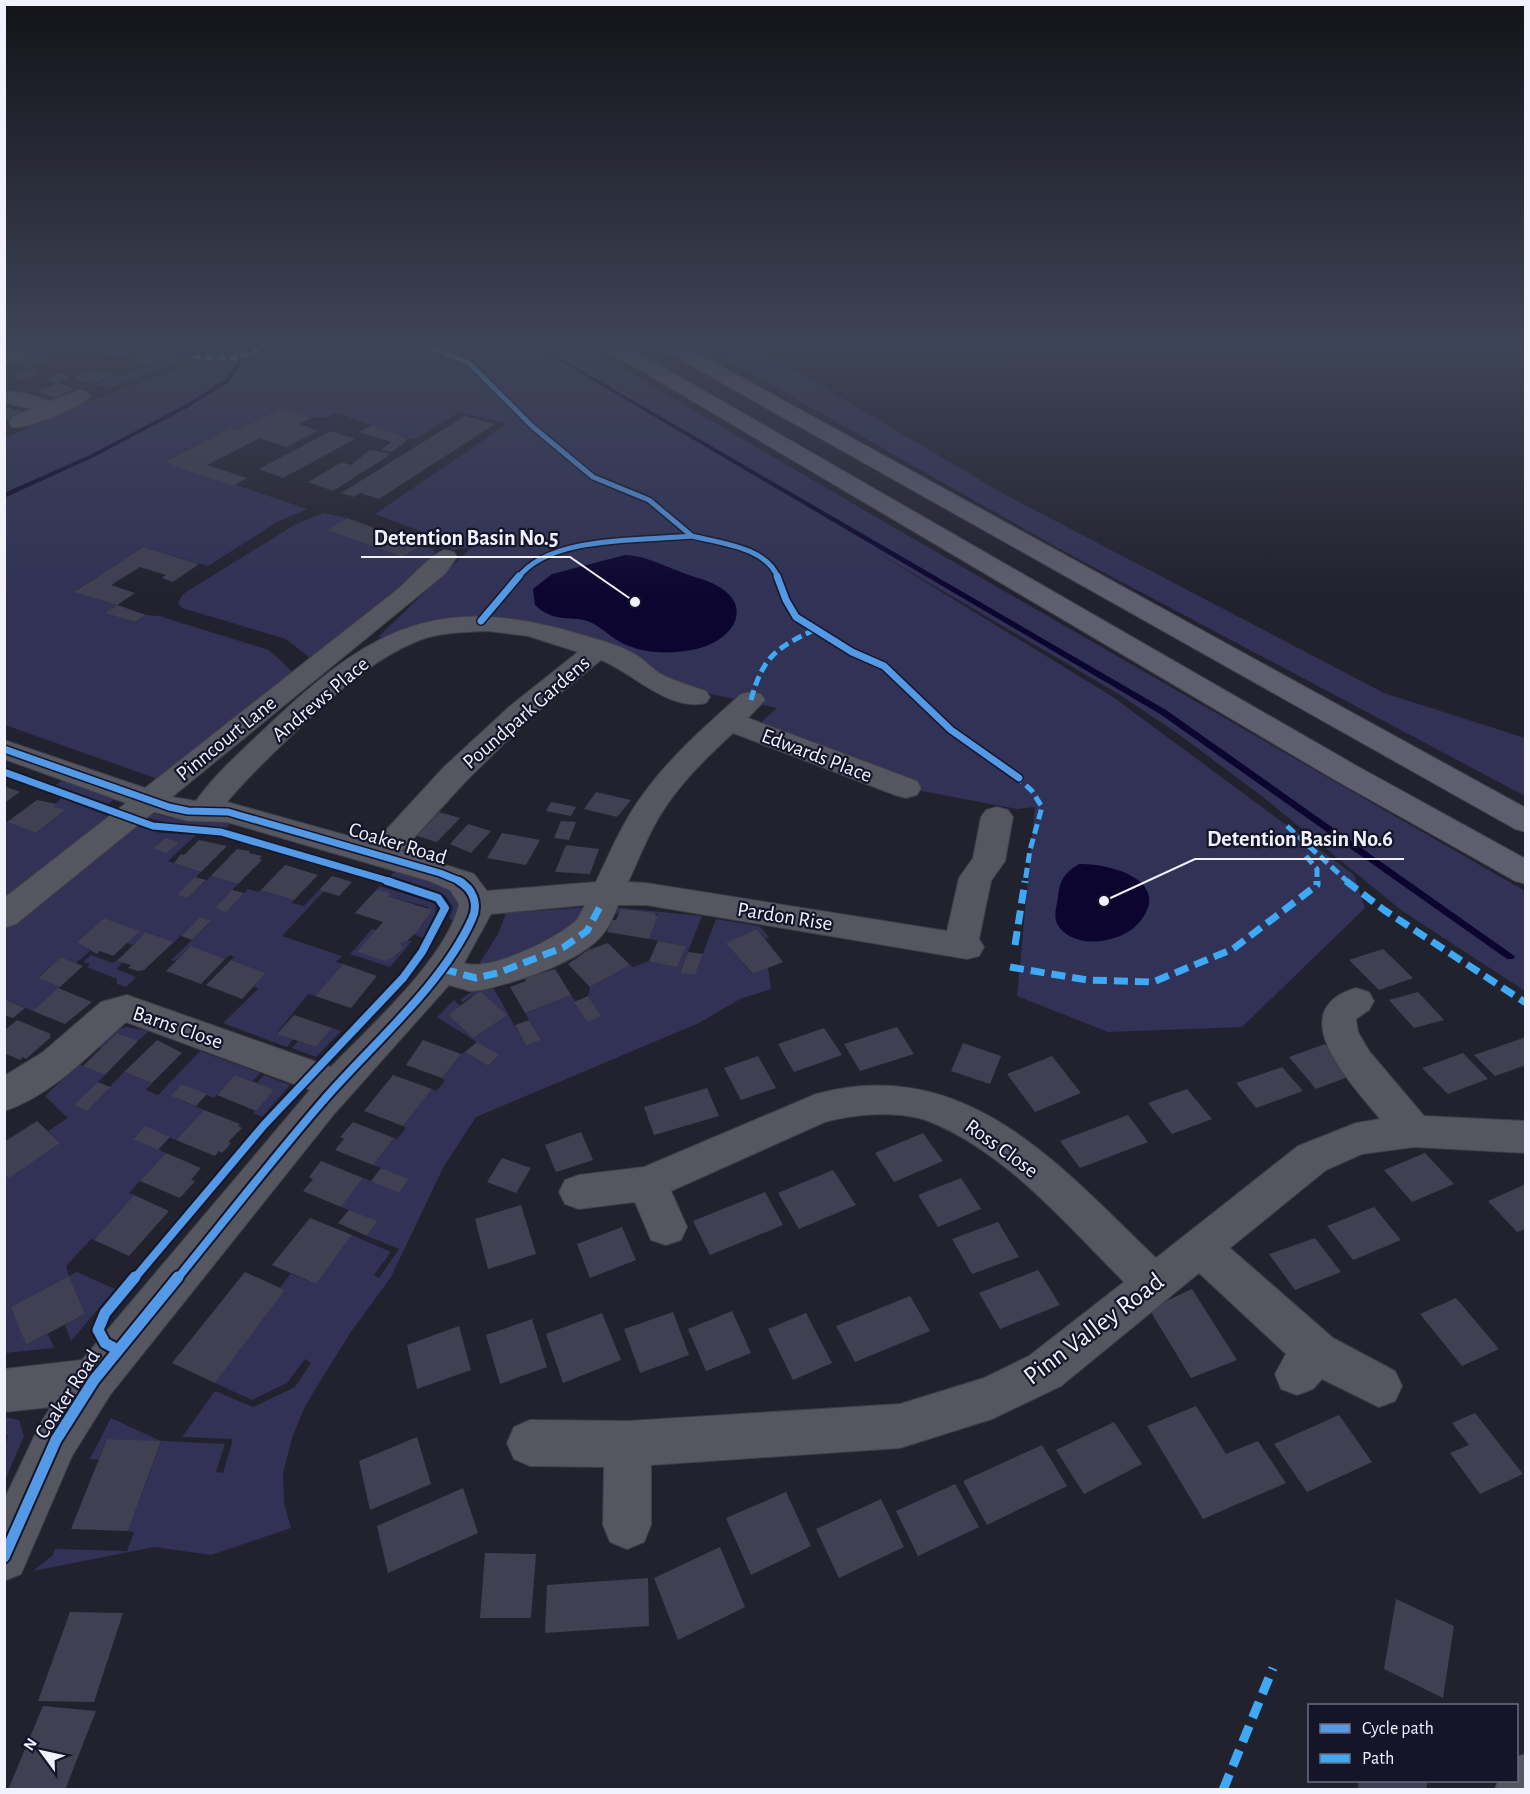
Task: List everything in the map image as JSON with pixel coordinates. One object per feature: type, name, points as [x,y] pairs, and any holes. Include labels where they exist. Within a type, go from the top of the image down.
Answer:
[{"type":"highway","points":[[752,427],[1346,773],[1526,873]]},
{"type":"highway","points":[[815,427],[1526,822]]},
{"type":"street","name":"Pinncourt Lane","points":[[4,916],[408,593],[436,569],[445,557]]},
{"type":"street","name":"Andrews Place","points":[[205,811],[219,792],[332,683],[383,647],[421,630],[460,621],[487,621],[559,637],[597,650]]},
{"type":"street","name":"Poundpark Gardens","points":[[380,856],[455,774],[520,712],[597,650],[627,661],[642,675],[696,697]]},
{"type":"street","name":"Edwards Place","points":[[607,892],[641,821],[657,796],[686,761],[751,700]]},
{"type":"street","name":"Edwards Place","points":[[729,721],[906,788]]},
{"type":"street","name":"Coaker Road","points":[[4,749],[148,801],[188,811],[228,812],[453,878],[469,890],[476,904],[473,918],[443,969],[338,1084],[94,1380],[56,1440],[4,1557]]},
{"type":"street","name":"Pardon Rise","points":[[476,904],[543,895],[607,892],[677,898],[964,947],[975,878],[989,861],[997,817]]},
{"type":"street","points":[[443,969],[476,978],[498,973],[564,947],[587,931],[607,892]]},
{"type":"street","points":[[1356,1001],[1346,1006],[1339,1016],[1338,1029],[1355,1061],[1414,1131]]},
{"type":"street","name":"Barns Close","points":[[4,1096],[64,1055],[114,1012],[127,1008],[338,1084]]},
{"type":"street","name":"Ross Close","points":[[579,1192],[648,1183],[816,1109],[846,1101],[864,1100],[932,1106],[986,1131],[1009,1148],[1079,1210],[1153,1283]]},
{"type":"street","name":"Pinn Valley Road","points":[[530,1443],[628,1444],[900,1426],[992,1397],[1045,1371],[1312,1158],[1356,1139],[1414,1131],[1526,1137]]},
{"type":"street","points":[[648,1183],[666,1227]]},
{"type":"street","points":[[1200,1248],[1307,1364],[1379,1386]]},
{"type":"street","points":[[4,1391],[94,1380]]},
{"type":"street","points":[[627,1525],[628,1444]]},
{"type":"street","points":[[1522,1790],[1526,1781]]},
{"type":"shaded area","points":[[31,427],[244,427],[238,430],[231,428],[165,461],[307,509],[277,522],[208,566],[143,547],[75,591],[117,605],[106,613],[135,622],[146,615],[159,616],[269,650],[297,676],[166,782],[5,725],[5,438]]},
{"type":"shaded area","points":[[376,427],[435,427],[414,440]]},
{"type":"shaded area","points":[[503,427],[722,427],[1525,891],[1525,991],[1401,910],[1263,797],[1177,733],[1117,693],[870,548],[1113,697],[1354,875],[1365,908],[1242,1027],[1108,1032],[1017,996],[1035,807],[1017,809],[906,788],[758,725],[777,708],[701,692],[627,661],[481,621],[398,639],[378,637],[472,547],[452,550],[449,542],[375,514]]},
{"type":"shaded area","points":[[845,427],[890,427],[1002,493],[1384,693],[1525,738],[1525,796],[1056,547]]},
{"type":"shaded area","points":[[323,513],[347,518],[328,530],[403,557],[422,545],[434,550],[436,557],[310,658],[286,639],[182,608],[178,603],[183,594],[296,524]]},
{"type":"shaded area","points":[[625,555],[647,559],[716,585],[735,603],[737,613],[729,631],[709,645],[696,649],[654,652],[624,644],[587,621],[551,615],[535,605],[533,589],[552,574]]},
{"type":"shaded area","points":[[63,780],[115,799],[108,804],[56,785]]},
{"type":"shaded area","points":[[61,798],[118,820],[5,911],[4,825],[7,822],[36,833],[64,811],[54,806]]},
{"type":"shaded area","points":[[148,812],[176,819],[232,822],[226,828],[172,824],[137,815]]},
{"type":"shaded area","points":[[126,823],[160,833],[196,835],[168,861],[201,872],[178,895],[188,898],[211,876],[238,884],[215,908],[226,911],[248,889],[258,892],[261,890],[294,900],[292,903],[304,906],[319,890],[324,891],[282,936],[342,956],[336,962],[343,964],[315,996],[308,994],[277,1033],[293,1039],[287,1047],[223,1023],[258,989],[254,986],[266,973],[231,960],[234,957],[230,955],[225,959],[191,946],[175,961],[171,960],[211,922],[200,917],[174,942],[147,932],[132,945],[127,943],[140,931],[104,918],[77,942],[90,947],[87,949],[90,951],[76,963],[61,957],[38,977],[60,987],[33,1011],[5,999],[5,922]]},
{"type":"shaded area","points":[[1079,864],[1122,871],[1144,886],[1149,897],[1147,909],[1138,924],[1130,931],[1110,939],[1087,941],[1076,939],[1059,927],[1055,916],[1060,886],[1066,874]]},
{"type":"shaded area","points":[[397,871],[441,884],[452,890],[460,900],[458,921],[449,919],[453,907],[445,895],[389,876]]},
{"type":"shaded area","points":[[379,886],[436,905],[435,916],[423,938],[413,934],[424,923],[428,907],[388,896],[386,891],[376,890]]},
{"type":"shaded area","points":[[589,907],[580,924],[556,940],[476,969],[498,934],[506,913]]},
{"type":"shaded area","points":[[612,907],[702,916],[680,972],[695,975],[716,919],[759,926],[769,937],[766,939],[757,929],[727,943],[752,974],[768,968],[771,989],[740,999],[699,1023],[476,1117],[444,1166],[391,1277],[350,1333],[305,1406],[292,1438],[283,1473],[284,1503],[291,1528],[211,1555],[154,1547],[33,1571],[53,1555],[55,1549],[127,1551],[134,1532],[128,1531],[161,1442],[107,1439],[98,1460],[90,1459],[111,1418],[161,1441],[225,1444],[216,1472],[223,1473],[233,1439],[182,1437],[215,1391],[253,1407],[295,1387],[311,1363],[305,1359],[287,1383],[252,1400],[215,1383],[285,1290],[280,1287],[291,1274],[316,1284],[352,1235],[391,1252],[374,1275],[379,1278],[399,1249],[367,1236],[378,1221],[341,1207],[363,1178],[399,1192],[409,1179],[373,1165],[394,1138],[397,1139],[406,1128],[403,1126],[432,1089],[437,1091],[445,1080],[442,1078],[461,1054],[465,1052],[488,1066],[499,1056],[437,1017],[454,1000],[460,1006],[448,1015],[473,1038],[479,995],[476,993],[463,1002],[460,1000],[481,985],[488,985],[494,989],[526,1046],[541,1040],[525,1013],[571,995],[587,1021],[600,1016],[588,996],[590,987],[630,965],[633,967],[649,961],[677,966],[685,946],[649,939],[658,916],[656,913],[608,914]]},
{"type":"shaded area","points":[[372,929],[376,930],[388,958],[396,956],[402,948],[400,943],[403,940],[412,941],[390,967],[350,954]]},
{"type":"shaded area","points":[[91,955],[112,963],[121,958],[117,961],[122,963],[116,969],[136,977],[126,987],[117,984],[117,979],[87,967],[90,964],[83,962]]},
{"type":"shaded area","points":[[127,1027],[149,1031],[138,1041],[117,1033],[102,1048],[94,1045],[118,1029]]},
{"type":"shaded area","points":[[332,1028],[341,1031],[316,1057],[292,1048],[298,1041],[316,1047]]},
{"type":"shaded area","points":[[200,1051],[260,1073],[253,1081],[235,1075],[214,1098],[181,1084],[171,1096],[204,1110],[176,1140],[145,1127],[133,1138],[166,1153],[129,1193],[134,1195],[94,1240],[91,1239],[66,1266],[69,1276],[12,1307],[26,1345],[48,1334],[54,1348],[5,1353],[4,1173],[59,1142],[48,1131],[68,1118],[45,1096],[79,1064],[105,1075],[75,1105],[87,1110],[124,1072],[152,1083],[146,1090],[158,1095]]},
{"type":"shaded area","points":[[264,1075],[290,1085],[262,1117],[253,1113],[274,1090],[257,1083]]},
{"type":"shaded area","points":[[77,1272],[115,1289],[71,1341],[65,1325],[85,1314],[69,1276]]},
{"type":"shaded area","points":[[5,1417],[19,1420],[24,1436],[5,1480],[5,1447],[8,1435],[5,1435]]},
{"type":"building","points":[[244,427],[306,427],[318,431],[286,447],[260,438],[207,465],[247,478],[233,486],[164,462],[231,428],[238,430]]},
{"type":"building","points":[[369,427],[377,427],[409,439],[392,452],[381,450],[391,442],[359,432]]},
{"type":"building","points":[[448,427],[491,427],[379,499],[360,493],[353,497],[341,493]]},
{"type":"building","points":[[331,431],[355,439],[283,478],[259,469]]},
{"type":"building","points":[[370,450],[391,454],[333,491],[308,482],[342,462],[351,465]]},
{"type":"building","points":[[347,518],[422,545],[403,557],[327,530]]},
{"type":"building","points":[[143,547],[199,564],[173,582],[162,578],[166,575],[140,567],[111,585],[135,593],[117,605],[74,592]]},
{"type":"building","points":[[117,605],[146,615],[135,622],[105,613]]},
{"type":"building","points":[[4,786],[20,792],[4,803]]},
{"type":"building","points":[[596,792],[631,800],[617,817],[584,809]]},
{"type":"building","points":[[37,800],[57,804],[54,806],[65,810],[36,833],[7,822]]},
{"type":"building","points":[[551,802],[576,807],[571,816],[546,811]]},
{"type":"building","points":[[439,812],[460,818],[437,842],[417,836]]},
{"type":"building","points":[[561,821],[576,822],[569,840],[554,838]]},
{"type":"building","points":[[468,824],[491,831],[471,853],[450,844]]},
{"type":"building","points":[[502,833],[540,840],[526,865],[487,858]]},
{"type":"building","points":[[166,838],[179,843],[166,853],[153,848]]},
{"type":"building","points":[[199,840],[227,846],[201,872],[174,863],[181,854],[184,855]]},
{"type":"building","points":[[566,845],[599,849],[590,874],[555,872]]},
{"type":"building","points":[[237,849],[262,856],[259,859],[262,860],[238,884],[211,876]]},
{"type":"building","points":[[285,865],[318,875],[294,900],[261,890]]},
{"type":"building","points":[[332,876],[352,882],[339,896],[319,890]]},
{"type":"building","points":[[195,877],[206,880],[188,898],[177,895]]},
{"type":"building","points":[[232,890],[244,893],[226,912],[215,908]]},
{"type":"building","points":[[376,890],[387,891],[390,894],[388,896],[432,910],[418,930],[407,941],[400,943],[403,948],[395,956],[385,961],[357,952],[383,922],[355,913]]},
{"type":"building","points":[[621,909],[656,913],[655,915],[658,916],[649,939],[607,932],[612,920],[616,920]]},
{"type":"building","points":[[200,917],[211,921],[192,940],[181,936]]},
{"type":"building","points":[[104,918],[140,931],[113,956],[100,951],[97,954],[77,942]]},
{"type":"building","points":[[757,929],[783,962],[753,974],[726,943]]},
{"type":"building","points":[[146,932],[174,942],[144,970],[128,968],[131,965],[117,961]]},
{"type":"building","points":[[658,941],[686,946],[677,967],[649,961]]},
{"type":"building","points":[[608,943],[630,965],[590,987],[568,964],[588,950]]},
{"type":"building","points":[[191,946],[225,959],[201,984],[166,971]]},
{"type":"building","points":[[1383,949],[1413,978],[1379,990],[1349,960]]},
{"type":"building","points":[[688,952],[703,954],[695,975],[680,973]]},
{"type":"building","points":[[61,957],[83,966],[60,987],[38,978]]},
{"type":"building","points":[[231,960],[266,973],[242,999],[206,985]]},
{"type":"building","points":[[343,964],[377,976],[351,1008],[315,996]]},
{"type":"building","points":[[555,969],[571,995],[525,1013],[510,987],[526,981],[524,978]]},
{"type":"building","points":[[58,988],[92,1002],[65,1024],[33,1011]]},
{"type":"building","points":[[1418,992],[1444,1020],[1414,1028],[1389,1000]]},
{"type":"building","points":[[477,993],[482,993],[507,1015],[473,1038],[448,1015]]},
{"type":"building","points":[[588,996],[601,1016],[587,1022],[574,1002]]},
{"type":"building","points":[[4,999],[25,1008],[13,1018],[4,1015]]},
{"type":"building","points":[[294,1015],[332,1028],[316,1047],[277,1034]]},
{"type":"building","points":[[17,1020],[51,1034],[49,1036],[51,1037],[26,1059],[23,1057],[20,1060],[4,1053],[4,1031]]},
{"type":"building","points":[[529,1020],[541,1040],[526,1046],[515,1025]]},
{"type":"building","points":[[897,1027],[914,1054],[860,1071],[844,1044]]},
{"type":"building","points":[[824,1028],[842,1055],[794,1072],[778,1044]]},
{"type":"building","points":[[117,1033],[138,1041],[105,1075],[83,1066]]},
{"type":"building","points":[[1526,1037],[1526,1065],[1495,1076],[1474,1055]]},
{"type":"building","points":[[157,1040],[182,1053],[152,1083],[124,1072]]},
{"type":"building","points":[[423,1040],[461,1054],[442,1078],[406,1065]]},
{"type":"building","points":[[477,1042],[499,1055],[488,1066],[465,1052]]},
{"type":"building","points":[[963,1043],[1001,1056],[990,1084],[951,1071]]},
{"type":"building","points":[[1325,1044],[1353,1075],[1316,1089],[1289,1057]]},
{"type":"building","points":[[1463,1053],[1488,1079],[1448,1094],[1422,1068]]},
{"type":"building","points":[[758,1056],[776,1088],[741,1100],[724,1068]]},
{"type":"building","points":[[1052,1056],[1081,1093],[1035,1112],[1007,1074]]},
{"type":"building","points":[[1282,1067],[1303,1091],[1256,1108],[1236,1083]]},
{"type":"building","points":[[235,1075],[274,1090],[256,1111],[217,1095]]},
{"type":"building","points":[[393,1075],[432,1089],[403,1126],[364,1111]]},
{"type":"building","points":[[98,1082],[110,1087],[87,1111],[74,1105]]},
{"type":"building","points":[[181,1084],[207,1094],[196,1106],[171,1096]]},
{"type":"building","points":[[707,1088],[719,1116],[654,1135],[644,1107]]},
{"type":"building","points":[[1187,1089],[1212,1119],[1172,1134],[1148,1103]]},
{"type":"building","points":[[204,1110],[240,1124],[238,1126],[242,1128],[228,1142],[231,1143],[222,1153],[219,1151],[215,1156],[176,1140]]},
{"type":"building","points":[[1128,1115],[1148,1142],[1080,1168],[1060,1141]]},
{"type":"building","points":[[37,1121],[60,1143],[9,1178],[4,1173],[4,1142]]},
{"type":"building","points":[[353,1122],[394,1138],[373,1165],[335,1150],[344,1139],[340,1137]]},
{"type":"building","points":[[145,1126],[170,1137],[158,1150],[133,1139]]},
{"type":"building","points":[[581,1132],[593,1160],[556,1172],[545,1145]]},
{"type":"building","points":[[923,1133],[943,1161],[894,1182],[875,1153]]},
{"type":"building","points":[[166,1153],[201,1168],[191,1180],[195,1181],[180,1198],[140,1181]]},
{"type":"building","points":[[1425,1153],[1454,1184],[1412,1202],[1384,1170]]},
{"type":"building","points":[[502,1158],[531,1168],[516,1193],[487,1182]]},
{"type":"building","points":[[321,1161],[363,1178],[341,1207],[303,1191],[313,1179],[309,1177]]},
{"type":"building","points":[[381,1168],[409,1179],[399,1193],[371,1181]]},
{"type":"building","points":[[833,1170],[856,1205],[799,1229],[778,1193]]},
{"type":"building","points":[[961,1178],[981,1209],[938,1227],[918,1195]]},
{"type":"building","points":[[1526,1184],[1526,1229],[1517,1232],[1488,1201]]},
{"type":"building","points":[[765,1192],[783,1225],[710,1255],[693,1221]]},
{"type":"building","points":[[134,1195],[169,1211],[129,1256],[94,1240]]},
{"type":"building","points":[[521,1205],[536,1254],[488,1269],[475,1219]]},
{"type":"building","points":[[1374,1207],[1401,1240],[1353,1260],[1327,1226]]},
{"type":"building","points":[[349,1210],[378,1221],[367,1236],[338,1223]]},
{"type":"building","points":[[310,1218],[352,1235],[316,1284],[272,1265]]},
{"type":"building","points":[[998,1222],[1019,1257],[972,1274],[952,1239]]},
{"type":"building","points":[[622,1227],[636,1260],[590,1278],[577,1244]]},
{"type":"building","points":[[1315,1238],[1341,1272],[1295,1290],[1269,1254]]},
{"type":"building","points":[[1038,1270],[1060,1305],[1000,1329],[979,1293]]},
{"type":"building","points":[[245,1272],[285,1290],[215,1383],[172,1363]]},
{"type":"building","points":[[69,1276],[85,1314],[26,1345],[11,1307]]},
{"type":"building","points":[[1192,1289],[1237,1360],[1191,1378],[1149,1309]]},
{"type":"building","points":[[910,1296],[930,1331],[855,1362],[836,1326]]},
{"type":"building","points":[[1456,1298],[1499,1349],[1462,1366],[1420,1314]]},
{"type":"building","points":[[732,1311],[751,1353],[706,1371],[688,1329]]},
{"type":"building","points":[[673,1312],[689,1355],[640,1373],[624,1329]]},
{"type":"building","points":[[602,1313],[621,1360],[563,1383],[546,1334]]},
{"type":"building","points":[[806,1313],[832,1363],[793,1380],[768,1329]]},
{"type":"building","points":[[532,1319],[547,1367],[500,1384],[486,1335]]},
{"type":"building","points":[[459,1326],[471,1370],[417,1389],[407,1345]]},
{"type":"building","points":[[1196,1406],[1226,1454],[1258,1441],[1286,1483],[1203,1519],[1147,1426]]},
{"type":"building","points":[[1475,1413],[1523,1474],[1480,1494],[1450,1453],[1469,1445],[1452,1423]]},
{"type":"building","points":[[1339,1415],[1372,1462],[1307,1492],[1274,1444]]},
{"type":"building","points":[[1114,1422],[1142,1464],[1084,1494],[1056,1450]]},
{"type":"building","points":[[417,1437],[431,1484],[370,1510],[359,1461]]},
{"type":"building","points":[[107,1439],[161,1441],[128,1531],[71,1529]]},
{"type":"building","points":[[1042,1445],[1067,1486],[987,1525],[963,1481]]},
{"type":"building","points":[[955,1484],[979,1527],[918,1556],[896,1511]]},
{"type":"building","points":[[463,1488],[478,1533],[388,1573],[377,1526]]},
{"type":"building","points":[[786,1492],[811,1546],[751,1575],[726,1518]]},
{"type":"building","points":[[881,1499],[904,1547],[839,1578],[816,1529]]},
{"type":"building","points":[[720,1547],[745,1607],[678,1640],[654,1578]]},
{"type":"building","points":[[485,1553],[536,1554],[531,1618],[480,1618]]},
{"type":"building","points":[[648,1578],[649,1626],[545,1633],[547,1585]]},
{"type":"building","points":[[1396,1599],[1454,1626],[1443,1698],[1384,1669]]},
{"type":"building","points":[[70,1612],[123,1613],[94,1702],[38,1701]]},
{"type":"building","points":[[43,1706],[96,1711],[65,1790],[8,1790]]},
{"type":"building","points":[[1359,1782],[1428,1782],[1426,1790],[1357,1790]]},
{"type":"waterway","points":[[4,496],[92,456],[148,427]]},
{"type":"waterway","points":[[674,427],[1163,712],[1510,957]]},
{"type":"marked path","points":[[751,700],[760,671],[772,654],[789,642],[816,629]]},
{"type":"marked path","points":[[1015,775],[1032,791],[1042,807],[1030,850],[1015,945]]},
{"type":"marked path","points":[[1287,826],[1350,884],[1384,910],[1526,1003]]},
{"type":"marked path","points":[[1010,967],[1087,980],[1153,982],[1233,949],[1317,885],[1317,869],[1306,856]]},
{"type":"marked path","points":[[443,969],[476,978],[498,973],[564,947],[587,931],[602,903]]},
{"type":"marked path","points":[[1223,1790],[1273,1668]]},
{"type":"cycle path","points":[[481,621],[526,568],[549,555],[588,545],[692,536],[649,500],[593,477],[533,427]]},
{"type":"cycle path","points":[[692,536],[744,550],[765,559],[775,569],[786,600],[796,617],[852,652],[884,666],[951,730],[1019,778]]},
{"type":"cycle path","points":[[4,749],[169,807],[188,811],[228,812],[440,873],[462,882],[473,895],[476,904],[473,918],[443,969],[322,1102],[94,1380],[56,1440],[4,1557]]},
{"type":"cycle path","points":[[4,772],[153,826],[221,832],[425,892],[438,898],[445,908],[422,952],[403,978],[264,1125],[105,1313],[98,1330],[105,1343],[118,1350]]},
{"type":"place","name":"Detention Basin No.5","points":[[635,602]]},
{"type":"place","name":"Detention Basin No.6","points":[[1104,901]]}]
